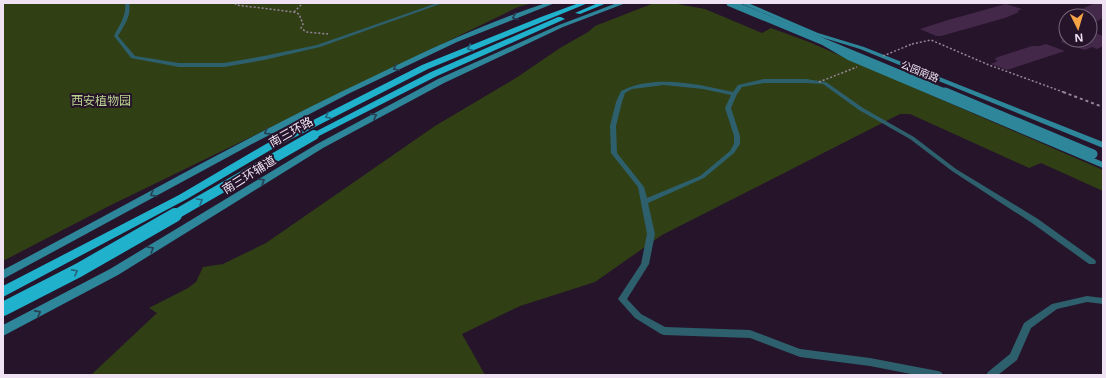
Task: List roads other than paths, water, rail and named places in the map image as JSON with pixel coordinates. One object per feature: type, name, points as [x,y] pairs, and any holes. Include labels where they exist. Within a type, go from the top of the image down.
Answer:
[{"type":"highway","name":"南三环路","points":[[3,292],[183,197],[270,146],[425,67],[543,18],[585,3]]},
{"type":"highway","name":"南三环路","points":[[3,309],[79,270],[314,135],[434,74],[550,23],[604,3]]},
{"type":"main road","points":[[3,275],[304,112],[472,34],[552,3]]},
{"type":"main road","name":"南三环辅道","points":[[3,331],[114,272],[320,146],[442,81],[561,26],[623,3]]},
{"type":"main road","points":[[729,3],[775,25],[823,44],[851,58],[1103,165]]},
{"type":"main road","name":"公园南路","points":[[729,3],[1101,151]]},
{"type":"main road","name":"公园南路","points":[[740,3],[1101,151]]},
{"type":"main road","points":[[743,3],[816,34],[862,48],[1101,151]]},
{"type":"lane","points":[[127,3],[128,7],[125,18],[116,36],[133,57],[179,65],[224,65],[272,56],[333,41],[441,3]]},
{"type":"lane","points":[[645,202],[702,177],[732,152],[737,144],[737,136],[728,108],[734,94],[740,86],[764,81],[824,83],[861,109],[912,138],[954,170],[1022,212],[1092,262]]},
{"type":"lane","points":[[734,94],[703,87],[664,83],[631,88],[623,92],[617,107],[613,126],[614,153],[641,187],[651,234],[645,264],[622,299],[638,316],[664,331],[750,334],[800,353],[870,362],[938,375]]},
{"type":"lane","points":[[991,375],[1014,357],[1027,326],[1055,306],[1087,299],[1103,301]]},
{"type":"park label","name":"西安植物园","points":[[101,101]]}]
